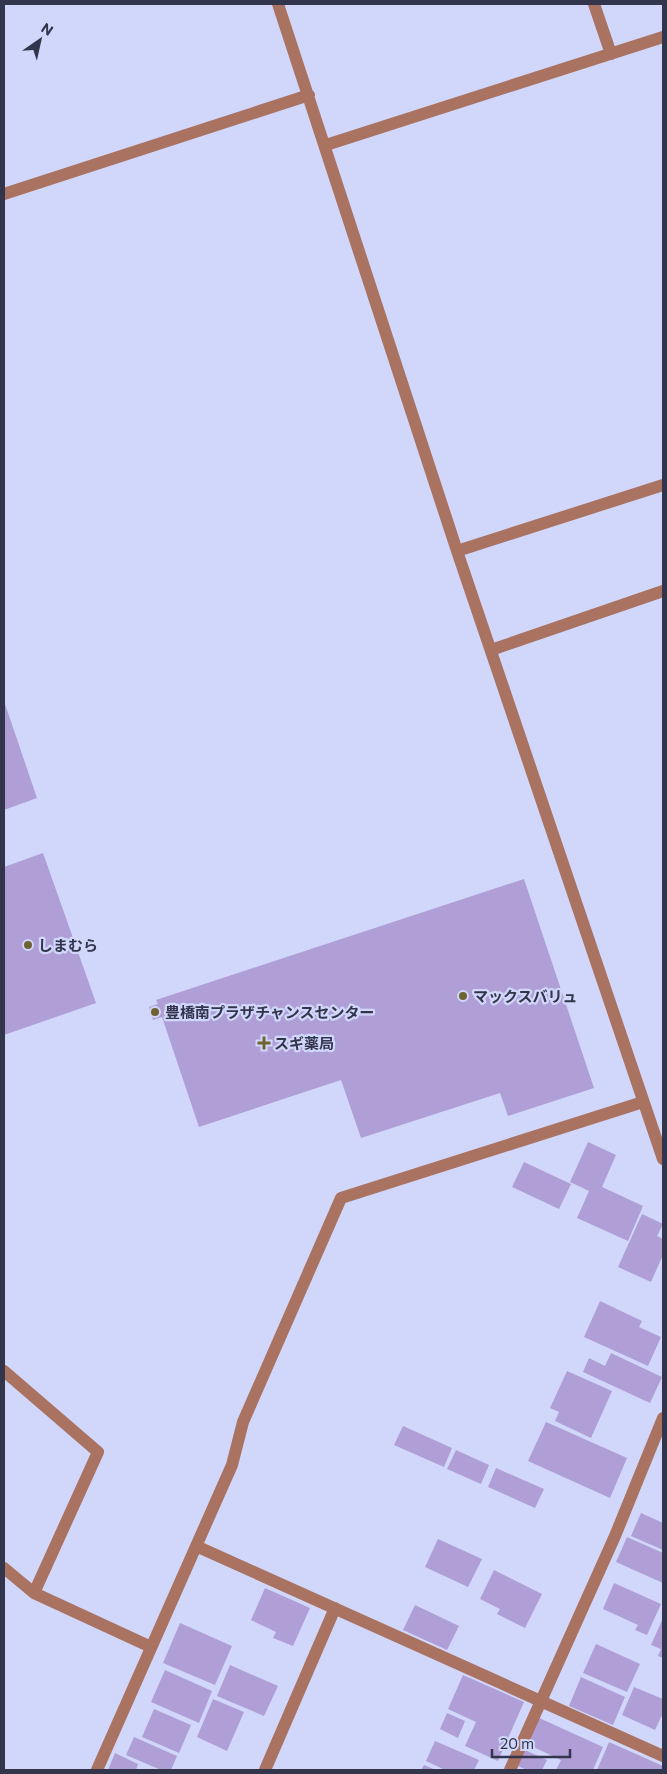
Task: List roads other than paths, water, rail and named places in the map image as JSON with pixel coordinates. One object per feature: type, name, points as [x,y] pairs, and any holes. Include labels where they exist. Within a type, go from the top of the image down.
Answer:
[{"type":"street","points":[[278,4],[326,145],[457,551],[663,1159]]},
{"type":"street","points":[[594,4],[611,54]]},
{"type":"street","points":[[326,145],[663,37]]},
{"type":"street","points":[[4,194],[308,95]]},
{"type":"street","points":[[457,551],[663,485]]},
{"type":"street","points":[[491,650],[663,591]]},
{"type":"street","points":[[96,1770],[232,1465],[243,1422],[341,1198],[643,1102]]},
{"type":"street","points":[[4,1371],[98,1452],[34,1593]]},
{"type":"street","points":[[510,1770],[615,1536],[663,1418]]},
{"type":"street","points":[[196,1546],[663,1756]]},
{"type":"street","points":[[4,1568],[34,1593],[151,1647]]},
{"type":"street","points":[[265,1770],[334,1608]]},
{"type":"place","name":"しまむら","points":[[28,945]]},
{"type":"place","name":"マックスバリュ","points":[[463,996]]},
{"type":"place","name":"豊橋南プラザチャンスセンター","points":[[155,1012]]},
{"type":"place","name":"スギ薬局","points":[[264,1043]]}]
